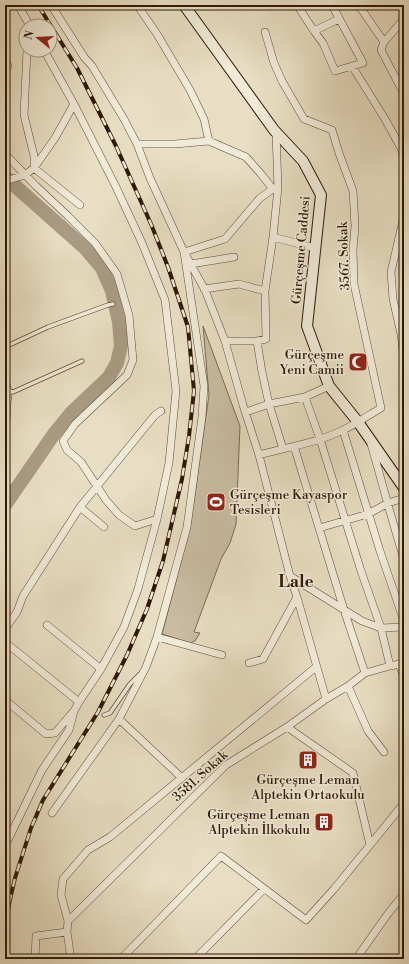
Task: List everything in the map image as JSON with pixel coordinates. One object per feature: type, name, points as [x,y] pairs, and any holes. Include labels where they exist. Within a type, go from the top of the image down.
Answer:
[{"type":"main road","name":"Gürçeşme Caddesi","points":[[184,5],[276,133],[302,161],[322,195],[307,326],[329,386],[358,422],[404,488]]},
{"type":"street","points":[[18,5],[25,18]]},
{"type":"street","points":[[52,5],[84,57],[92,66],[124,119],[137,144],[150,178],[184,252],[204,289],[225,342],[259,456],[290,576],[326,699]]},
{"type":"street","points":[[137,5],[157,34],[190,90],[204,119],[209,141]]},
{"type":"street","points":[[297,5],[323,43],[335,71],[363,63],[332,5]]},
{"type":"street","points":[[357,5],[384,42]]},
{"type":"street","points":[[314,31],[339,19]]},
{"type":"street","points":[[404,21],[384,42],[381,50],[404,94]]},
{"type":"street","name":"3567. Sokak","points":[[265,32],[274,63],[282,81],[304,119],[332,130],[338,153],[353,192],[355,226],[353,250],[354,284],[381,408],[358,422]]},
{"type":"street","points":[[28,58],[24,115],[34,156],[34,168]]},
{"type":"street","points":[[5,700],[46,734],[55,733],[81,703],[101,669],[124,627],[138,588],[157,519],[169,463],[176,391],[165,300],[139,236],[116,187],[74,104],[48,58]]},
{"type":"street","points":[[5,60],[8,66],[5,68]]},
{"type":"street","points":[[352,66],[385,118],[401,148],[404,159]]},
{"type":"street","points":[[5,182],[23,175],[34,168],[55,138],[74,104]]},
{"type":"street","points":[[225,342],[257,341],[266,339],[265,291],[273,237],[276,133]]},
{"type":"street","points":[[137,144],[175,144],[209,141],[246,157],[275,188]]},
{"type":"street","points":[[5,154],[23,175],[95,243],[117,274],[129,315],[133,360],[127,375],[75,424],[63,441],[67,450],[80,462],[106,500],[119,515],[135,526],[157,519]]},
{"type":"street","points":[[34,168],[80,205]]},
{"type":"street","points":[[184,252],[225,239],[260,198],[275,188]]},
{"type":"street","points":[[404,216],[391,272],[393,299],[401,334],[404,359]]},
{"type":"street","points":[[273,237],[315,248]]},
{"type":"street","points":[[52,813],[119,719],[146,667],[157,637],[187,527],[202,417],[204,386],[184,252]]},
{"type":"street","points":[[191,264],[234,256]]},
{"type":"street","points":[[204,289],[239,284],[265,291]]},
{"type":"street","points":[[257,341],[269,404],[283,449]]},
{"type":"street","points":[[246,412],[269,404],[305,397],[329,386]]},
{"type":"street","points":[[5,421],[6,387]]},
{"type":"street","points":[[305,397],[381,628],[390,666]]},
{"type":"street","points":[[5,629],[16,612],[23,596],[80,507],[155,415],[161,411]]},
{"type":"street","points":[[259,456],[294,446],[307,444],[343,430],[358,422]]},
{"type":"street","points":[[343,430],[368,514],[404,621]]},
{"type":"street","points":[[369,438],[404,559]]},
{"type":"street","points":[[294,446],[344,610],[365,673]]},
{"type":"street","points":[[319,528],[368,514],[388,503],[404,498]]},
{"type":"street","points":[[80,507],[104,527]]},
{"type":"street","points":[[290,576],[362,621],[381,628],[404,627]]},
{"type":"street","points":[[249,663],[263,659],[297,597]]},
{"type":"street","points":[[47,625],[101,669]]},
{"type":"street","points":[[157,637],[222,655]]},
{"type":"street","points":[[5,642],[81,703]]},
{"type":"street","points":[[401,663],[404,677]]},
{"type":"street","name":"3581. Sokak","points":[[68,921],[226,765],[287,727],[365,673],[401,663]]},
{"type":"street","points":[[72,959],[67,932],[68,921],[61,896],[63,879],[88,850],[110,837],[316,667]]},
{"type":"street","points":[[348,686],[368,731],[384,752]]},
{"type":"street","points":[[5,842],[8,840],[42,770],[69,730],[74,711]]},
{"type":"street","points":[[119,719],[182,778]]},
{"type":"street","points":[[287,727],[353,773],[370,845]]},
{"type":"street","points":[[120,959],[221,856],[306,920],[334,889],[404,803]]},
{"type":"street","points":[[195,959],[264,889]]},
{"type":"street","points":[[356,959],[404,894]]},
{"type":"street","points":[[35,959],[36,936],[67,932]]},
{"type":"lane","points":[[5,347],[48,327],[113,304]]},
{"type":"lane","points":[[6,387],[13,392],[82,361]]},
{"type":"lane","points":[[104,715],[110,713],[130,684],[146,667]]},
{"type":"shaded area","points":[[203,326],[240,426],[236,524],[230,543],[221,559],[194,632],[200,633],[195,641],[190,643],[162,634],[190,528],[209,395]]},
{"type":"waterway","points":[[5,177],[85,248],[102,268],[112,291],[119,322],[121,346],[117,363],[109,377],[72,412],[54,434],[5,505]]},
{"type":"railway","points":[[5,950],[5,935],[9,904],[15,878],[31,828],[43,800],[98,712],[127,655],[147,609],[163,561],[182,479],[194,391],[188,327],[168,267],[151,224],[116,146],[77,68],[38,5]]},
{"type":"place","name":"Gürçeşme Yeni Camii","points":[[358,362]]},
{"type":"place","name":"Gürçeşme Kayaspor Tesisleri","points":[[216,502]]},
{"type":"place","name":"Gürçeşme Leman Alptekin Ortaokulu","points":[[308,760]]},
{"type":"place","name":"Gürçeşme Leman Alptekin İlkokulu","points":[[324,822]]},
{"type":"district","name":"Lale","points":[[296,582]]}]
